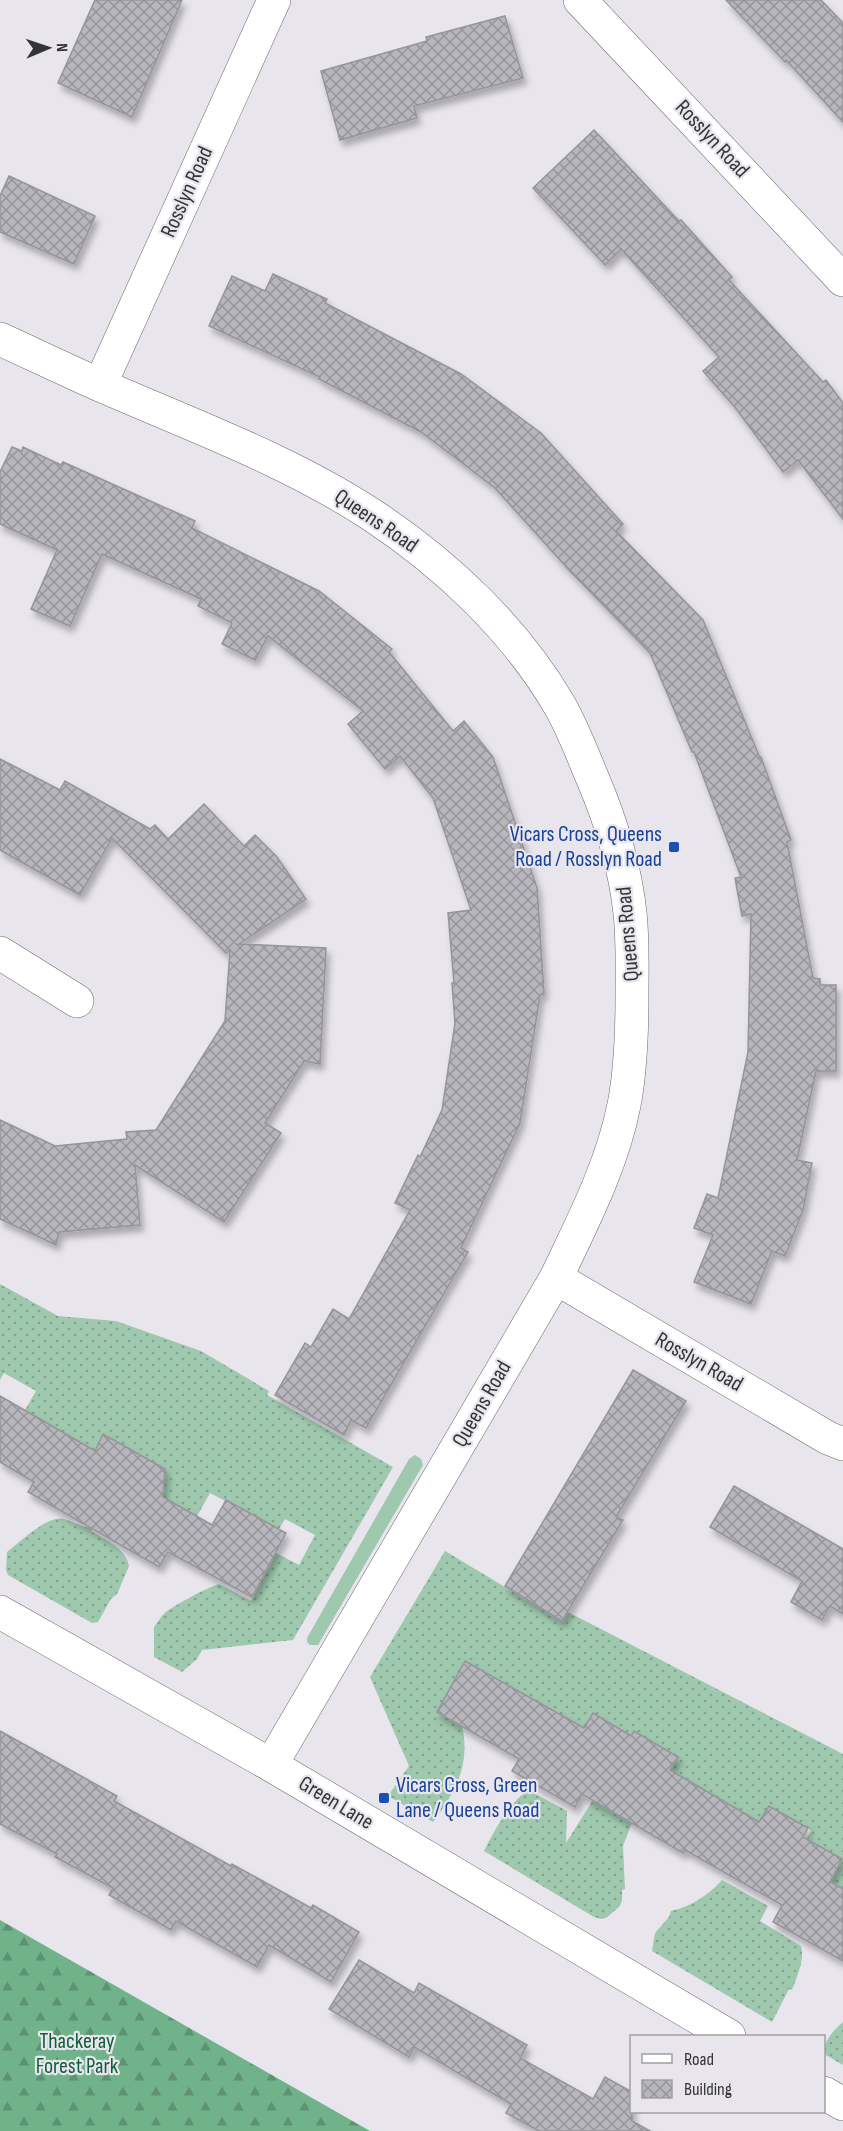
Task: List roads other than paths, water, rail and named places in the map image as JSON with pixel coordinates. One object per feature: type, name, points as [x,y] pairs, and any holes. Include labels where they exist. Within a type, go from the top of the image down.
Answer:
[{"type":"street","name":"Rosslyn Road","points":[[100,385],[274,0]]},
{"type":"street","name":"Rosslyn Road","points":[[580,0],[843,280]]},
{"type":"street","name":"Queens Road","points":[[0,339],[248,449],[325,487],[393,530],[455,580],[486,610],[536,671],[560,706],[578,742],[605,808],[620,862],[630,911],[633,974],[632,1042],[624,1104],[611,1151],[594,1195],[556,1278],[271,1765]]},
{"type":"street","points":[[0,953],[77,1001]]},
{"type":"street","name":"Rosslyn Road","points":[[556,1278],[828,1438],[843,1444]]},
{"type":"street","name":"Green Lane","points":[[0,1612],[271,1765],[726,2035]]},
{"type":"street","points":[[825,2094],[843,2104]]},
{"type":"place","name":"Vicars Cross, Queens Road / Rosslyn Road","points":[[674,847]]},
{"type":"place","name":"Vicars Cross, Green Lane / Queens Road","points":[[384,1798]]},
{"type":"park label","name":"Thackeray Forest Park","points":[[77,2054]]}]
